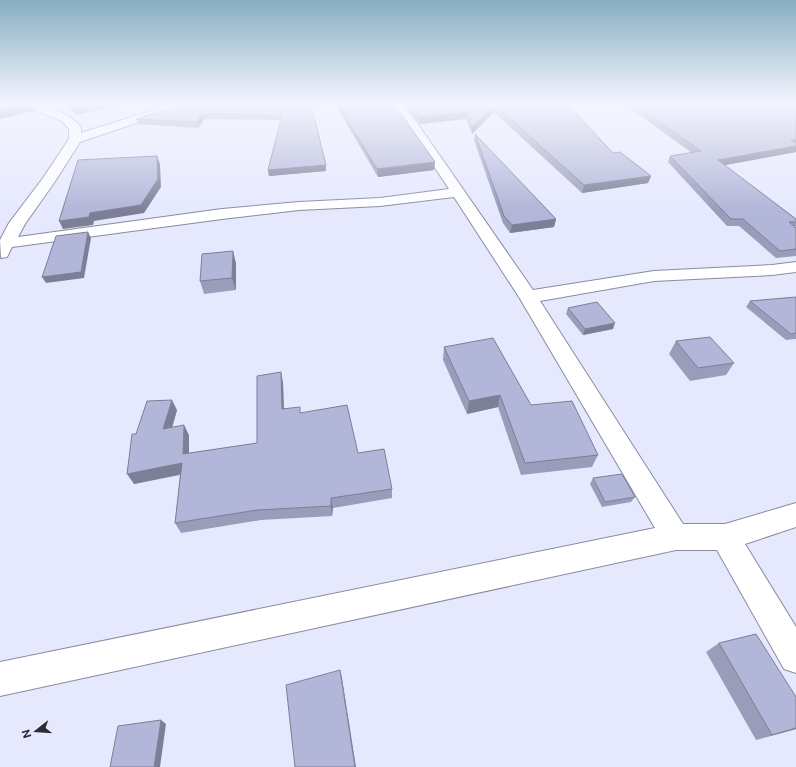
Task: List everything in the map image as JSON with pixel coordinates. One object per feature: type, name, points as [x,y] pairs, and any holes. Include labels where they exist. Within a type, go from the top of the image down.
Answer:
[{"type":"street","points":[[3,250],[17,223],[49,180],[75,140]]},
{"type":"street","points":[[423,140],[528,297],[676,537]]},
{"type":"street","points":[[3,250],[238,213],[299,206],[380,202],[457,192]]},
{"type":"street","points":[[0,228],[17,223]]},
{"type":"street","points":[[528,297],[654,276],[772,270],[796,267]]},
{"type":"street","points":[[0,678],[676,537],[725,537],[796,515]]},
{"type":"street","points":[[725,537],[796,657]]},
{"type":"building","points":[[276,140],[320,140],[326,165],[268,170]]},
{"type":"building","points":[[359,140],[419,140],[435,162],[377,169]]},
{"type":"building","points":[[477,140],[481,140],[556,219],[512,225],[504,216]]},
{"type":"building","points":[[534,140],[601,140],[613,153],[620,152],[651,176],[584,185]]},
{"type":"building","points":[[685,140],[796,140],[791,140],[796,143],[796,146],[718,160],[796,219],[796,222],[789,222],[796,228],[796,249],[780,251],[743,219],[731,219],[670,156],[701,151]]},
{"type":"building","points":[[157,156],[158,179],[141,205],[90,213],[89,217],[59,221],[78,160]]},
{"type":"building","points":[[88,232],[81,272],[42,277],[56,236]]},
{"type":"building","points":[[233,251],[232,278],[200,281],[202,254]]},
{"type":"building","points":[[796,297],[796,333],[791,334],[750,301]]},
{"type":"building","points":[[597,302],[615,323],[585,329],[568,308]]},
{"type":"building","points":[[710,337],[734,363],[698,368],[676,341]]},
{"type":"building","points":[[493,338],[531,405],[572,401],[598,455],[525,463],[500,395],[469,401],[444,347]]},
{"type":"building","points":[[281,372],[282,409],[300,407],[300,413],[347,405],[358,453],[384,449],[392,489],[331,498],[331,506],[257,510],[175,523],[182,463],[127,474],[132,434],[136,434],[147,401],[172,400],[163,429],[184,425],[183,454],[257,443],[257,376]]},
{"type":"building","points":[[622,474],[635,497],[605,502],[593,478]]},
{"type":"building","points":[[756,634],[796,697],[796,728],[772,735],[719,643]]},
{"type":"building","points":[[340,670],[355,767],[295,767],[286,685]]},
{"type":"building","points":[[161,720],[154,767],[110,767],[118,726]]}]
